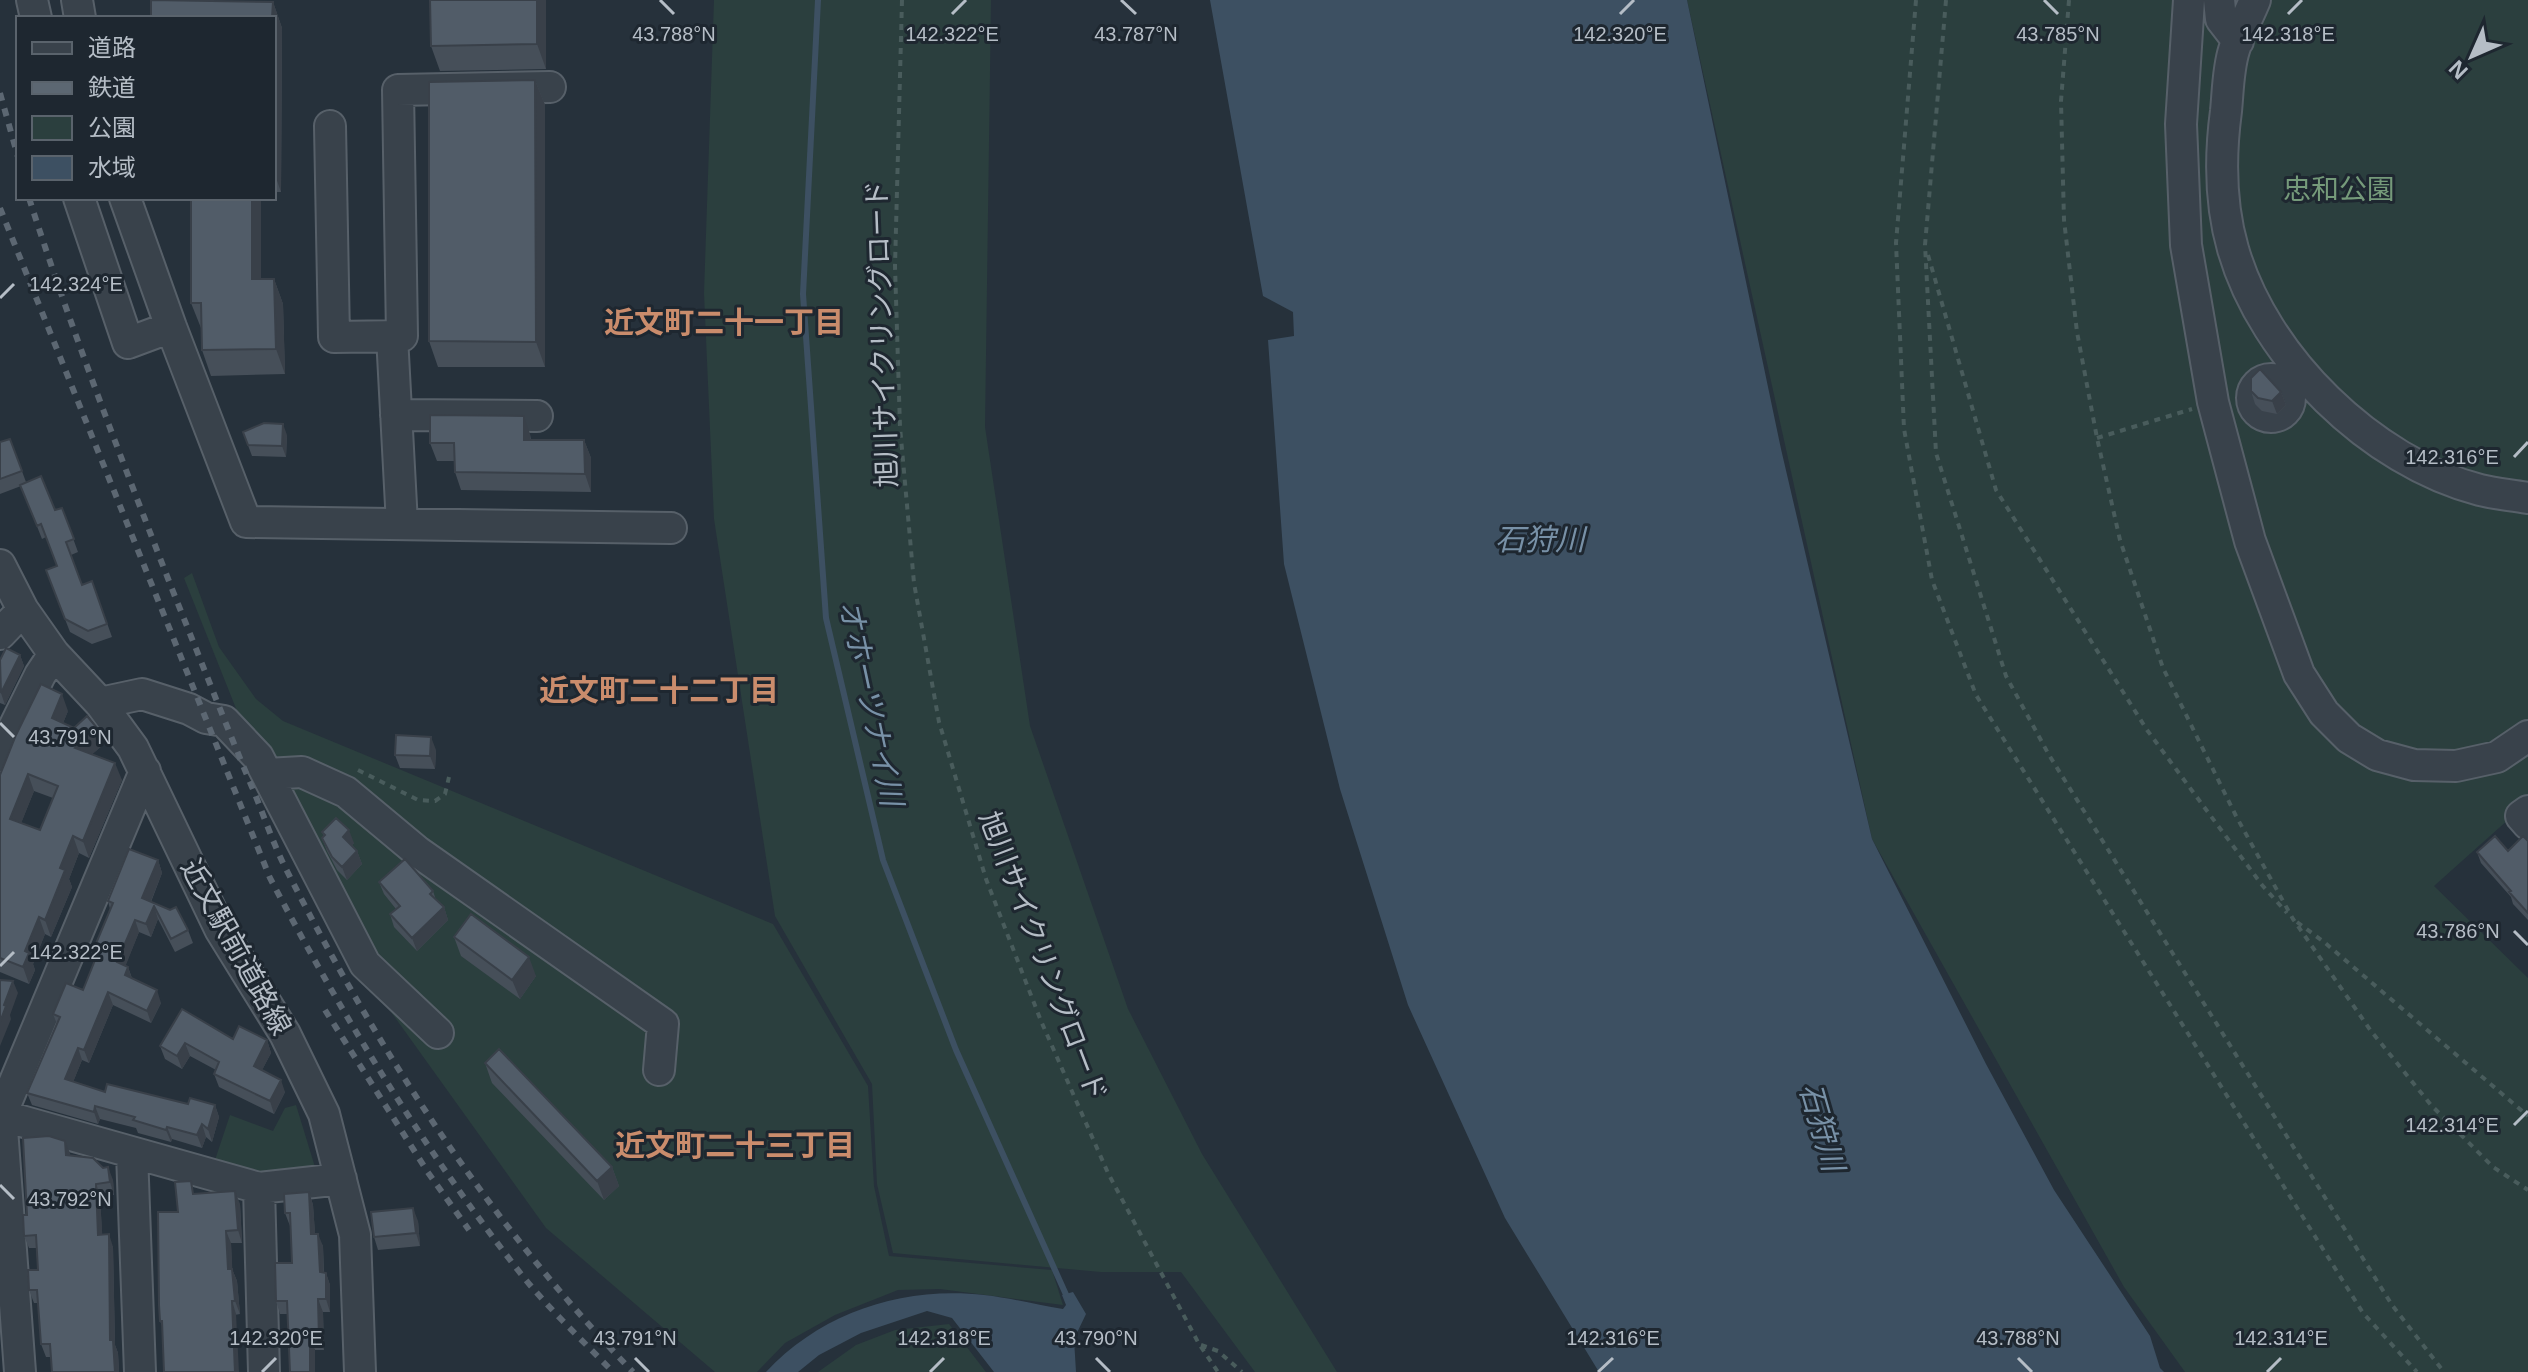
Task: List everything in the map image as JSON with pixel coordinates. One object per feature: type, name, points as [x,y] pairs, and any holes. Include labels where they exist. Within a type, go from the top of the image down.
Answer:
[{"type":"street","points":[[2189,0],[2181,124],[2186,245],[2213,402],[2250,541],[2299,674],[2324,713],[2349,738],[2377,755],[2414,765],[2456,766],[2497,757],[2528,736]]},
{"type":"street","points":[[2219,0],[2221,19],[2238,41]]},
{"type":"street","points":[[2255,0],[2233,52],[2220,171],[2233,249],[2260,314],[2304,378],[2379,442],[2431,471],[2479,490],[2528,498]]},
{"type":"street","points":[[330,126],[334,337],[402,336],[398,90],[550,87]]},
{"type":"street","points":[[80,200],[128,343],[171,327]]},
{"type":"street","points":[[126,200],[246,522],[671,528]]},
{"type":"street","points":[[392,336],[402,524]]},
{"type":"street","points":[[2275,336],[2268,343],[2283,388]]},
{"type":"street","points":[[2213,402],[2251,396],[2258,383],[2265,379],[2321,409],[2331,404]]},
{"type":"street","points":[[396,415],[537,416]]},
{"type":"street","name":"近文駅前道路線","points":[[0,565],[23,610],[54,654],[100,703],[133,748],[220,929],[285,1034],[324,1114],[355,1235],[360,1372]]},
{"type":"street","points":[[0,634],[23,610]]},
{"type":"street","points":[[0,756],[40,675],[54,654]]},
{"type":"street","points":[[100,703],[142,694],[189,709],[206,718],[224,721],[258,757],[365,964],[438,1033]]},
{"type":"street","points":[[20,1372],[7,1305],[1,1115],[145,771]]},
{"type":"street","points":[[267,774],[302,772],[346,792],[418,852],[663,1024],[659,1070]]},
{"type":"street","points":[[2528,811],[2521,816],[2528,824]]},
{"type":"street","points":[[1,1115],[259,1188],[341,1179]]},
{"type":"street","points":[[132,1153],[140,1372]]},
{"type":"street","points":[[259,1188],[264,1372]]},
{"type":"path","name":"旭川サイクリングロード","points":[[902,0],[895,266],[900,427],[914,583],[939,722],[986,879],[1041,1021],[1108,1173],[1199,1344],[1218,1372]]},
{"type":"path","points":[[1916,0],[1896,243],[1904,429],[1932,580],[1976,695],[2363,1313],[2417,1372]]},
{"type":"path","points":[[1946,0],[1925,245],[1936,453],[2006,676],[2049,755],[2392,1305],[2444,1372]]},
{"type":"path","points":[[2069,0],[2061,101],[2064,220],[2077,332],[2120,540],[2163,668],[2236,816],[2293,919],[2371,1031],[2431,1105],[2493,1167],[2528,1190]]},
{"type":"path","points":[[1925,245],[1996,490],[2147,730],[2262,885],[2293,919],[2528,1116]]},
{"type":"path","points":[[2097,438],[2213,402]]},
{"type":"path","points":[[353,769],[361,770],[418,800],[435,801],[445,794],[449,777]]},
{"type":"path","points":[[1199,1344],[1218,1351],[1242,1372]]},
{"type":"green space","points":[[714,0],[991,0],[985,427],[1030,726],[1128,1009],[1202,1154],[1337,1372],[1255,1372],[1181,1272],[1101,1272],[893,1253],[877,1184],[872,1084],[775,916],[714,519],[704,293]]},
{"type":"green space","name":"忠和公園","points":[[1687,0],[2528,0],[2528,802],[2434,886],[2528,978],[2528,1372],[2185,1372],[2124,1287],[1872,839]]},
{"type":"green space","points":[[192,573],[219,647],[256,699],[283,721],[773,924],[868,1086],[874,1186],[889,1256],[1052,1270],[1063,1305],[940,1289],[898,1290],[835,1315],[785,1343],[757,1372],[715,1372],[546,1228],[371,984],[239,716],[184,578]]},
{"type":"green space","points":[[296,1105],[315,1167],[261,1176],[214,1163],[230,1115],[273,1131],[285,1108]]},
{"type":"green space","points":[[949,1324],[986,1372],[818,1372],[856,1345],[895,1330]]},
{"type":"water","name":"石狩川","points":[[1210,0],[1687,0],[1781,449],[1872,839],[2054,1190],[2150,1336],[2164,1372],[1599,1372],[1505,1218],[1408,1005],[1340,789],[1284,564],[1268,340],[1294,336],[1293,312],[1263,296]]},
{"type":"water","points":[[1073,1292],[1086,1314],[1074,1339],[1076,1372],[994,1372],[952,1318],[927,1311],[861,1333],[819,1355],[798,1372],[766,1372],[812,1333],[838,1319],[894,1300],[954,1293],[994,1296],[1063,1309],[1066,1305],[1062,1295]]},
{"type":"building","points":[[151,0],[273,2],[272,16],[151,16]]},
{"type":"building","points":[[430,0],[537,0],[537,44],[431,46]]},
{"type":"building","points":[[535,80],[536,342],[429,341],[429,82]]},
{"type":"building","points":[[191,200],[252,200],[252,279],[274,279],[276,349],[202,350],[201,303],[191,303]]},
{"type":"building","points":[[2260,369],[2281,392],[2272,401],[2258,398],[2251,391],[2251,378]]},
{"type":"building","points":[[430,415],[524,416],[524,440],[584,440],[585,474],[455,472],[454,443],[430,443]]},
{"type":"building","points":[[264,423],[283,424],[282,446],[248,445],[243,432]]},
{"type":"building","points":[[10,439],[22,471],[0,479],[0,442]]},
{"type":"building","points":[[41,476],[55,510],[62,508],[74,539],[66,542],[82,585],[92,581],[107,624],[88,631],[65,619],[46,570],[57,566],[41,524],[37,526],[20,485]]},
{"type":"building","points":[[6,648],[20,655],[1,693],[0,660]]},
{"type":"building","points":[[41,684],[62,694],[52,718],[74,728],[87,716],[97,728],[75,748],[115,763],[83,841],[73,836],[60,868],[65,870],[45,920],[39,917],[25,951],[29,953],[23,967],[0,958],[0,775]],"holes":[[[28,774],[58,786],[40,830],[10,819]]]},
{"type":"building","points":[[396,735],[431,737],[430,756],[395,755]]},
{"type":"building","points":[[336,818],[349,830],[343,837],[357,851],[342,867],[332,857],[322,838],[325,835],[322,832]]},
{"type":"building","points":[[2495,836],[2508,851],[2523,836],[2528,841],[2528,913],[2477,852]]},
{"type":"building","points":[[129,849],[158,860],[142,898],[170,910],[176,907],[188,930],[171,939],[154,906],[146,924],[135,920],[117,962],[128,967],[125,975],[157,990],[147,1011],[108,992],[84,1050],[78,1048],[65,1079],[105,1092],[107,1084],[188,1104],[190,1098],[215,1105],[208,1129],[202,1124],[197,1135],[167,1127],[166,1130],[95,1106],[94,1112],[27,1093],[60,1017],[53,1014],[66,983],[83,990],[97,955],[92,953],[113,903],[108,901]]},
{"type":"building","points":[[405,859],[433,891],[430,894],[444,907],[412,938],[390,914],[400,906],[379,882]]},
{"type":"building","points":[[471,914],[529,957],[512,980],[454,937]]},
{"type":"building","points":[[0,980],[13,981],[0,1022]]},
{"type":"building","points":[[182,1009],[233,1039],[239,1026],[267,1040],[254,1066],[281,1080],[270,1101],[214,1074],[219,1062],[185,1043],[177,1056],[160,1046]]},
{"type":"building","points":[[499,1049],[612,1167],[597,1181],[485,1063]]},
{"type":"building","points":[[49,1136],[65,1141],[66,1155],[93,1158],[103,1168],[108,1167],[110,1182],[96,1184],[98,1235],[109,1234],[110,1340],[113,1340],[115,1372],[52,1372],[50,1344],[41,1344],[37,1290],[29,1290],[28,1270],[38,1270],[36,1235],[24,1236],[23,1215],[27,1215],[23,1138]]},
{"type":"building","points":[[191,1181],[193,1194],[235,1191],[238,1230],[226,1231],[228,1269],[232,1269],[235,1301],[232,1301],[235,1372],[164,1372],[159,1305],[158,1212],[178,1212],[175,1182]]},
{"type":"building","points":[[309,1192],[311,1234],[318,1234],[320,1272],[326,1273],[326,1299],[318,1299],[319,1338],[310,1338],[310,1372],[290,1372],[287,1301],[276,1301],[275,1263],[292,1263],[290,1213],[285,1213],[284,1194]]},
{"type":"building","points":[[413,1208],[416,1233],[374,1237],[371,1212]]},
{"type":"waterway","name":"オホーツナイ川","points":[[818,0],[803,294],[826,618],[883,860],[956,1050],[1068,1299]]},
{"type":"railway","points":[[0,93],[16,150]]},
{"type":"railway","points":[[30,200],[80,348],[136,496],[285,867],[358,1003],[440,1133],[531,1257],[633,1372]]},
{"type":"railway","points":[[0,208],[270,878],[356,1032],[452,1180],[532,1287],[613,1372]]},
{"type":"railway","points":[[325,1010],[427,1171],[469,1230]]},
{"type":"district","name":"近文町二十一丁目","points":[[724,322]]},
{"type":"district","name":"近文町二十二丁目","points":[[659,690]]},
{"type":"district","name":"近文町二十三丁目","points":[[735,1145]]}]
